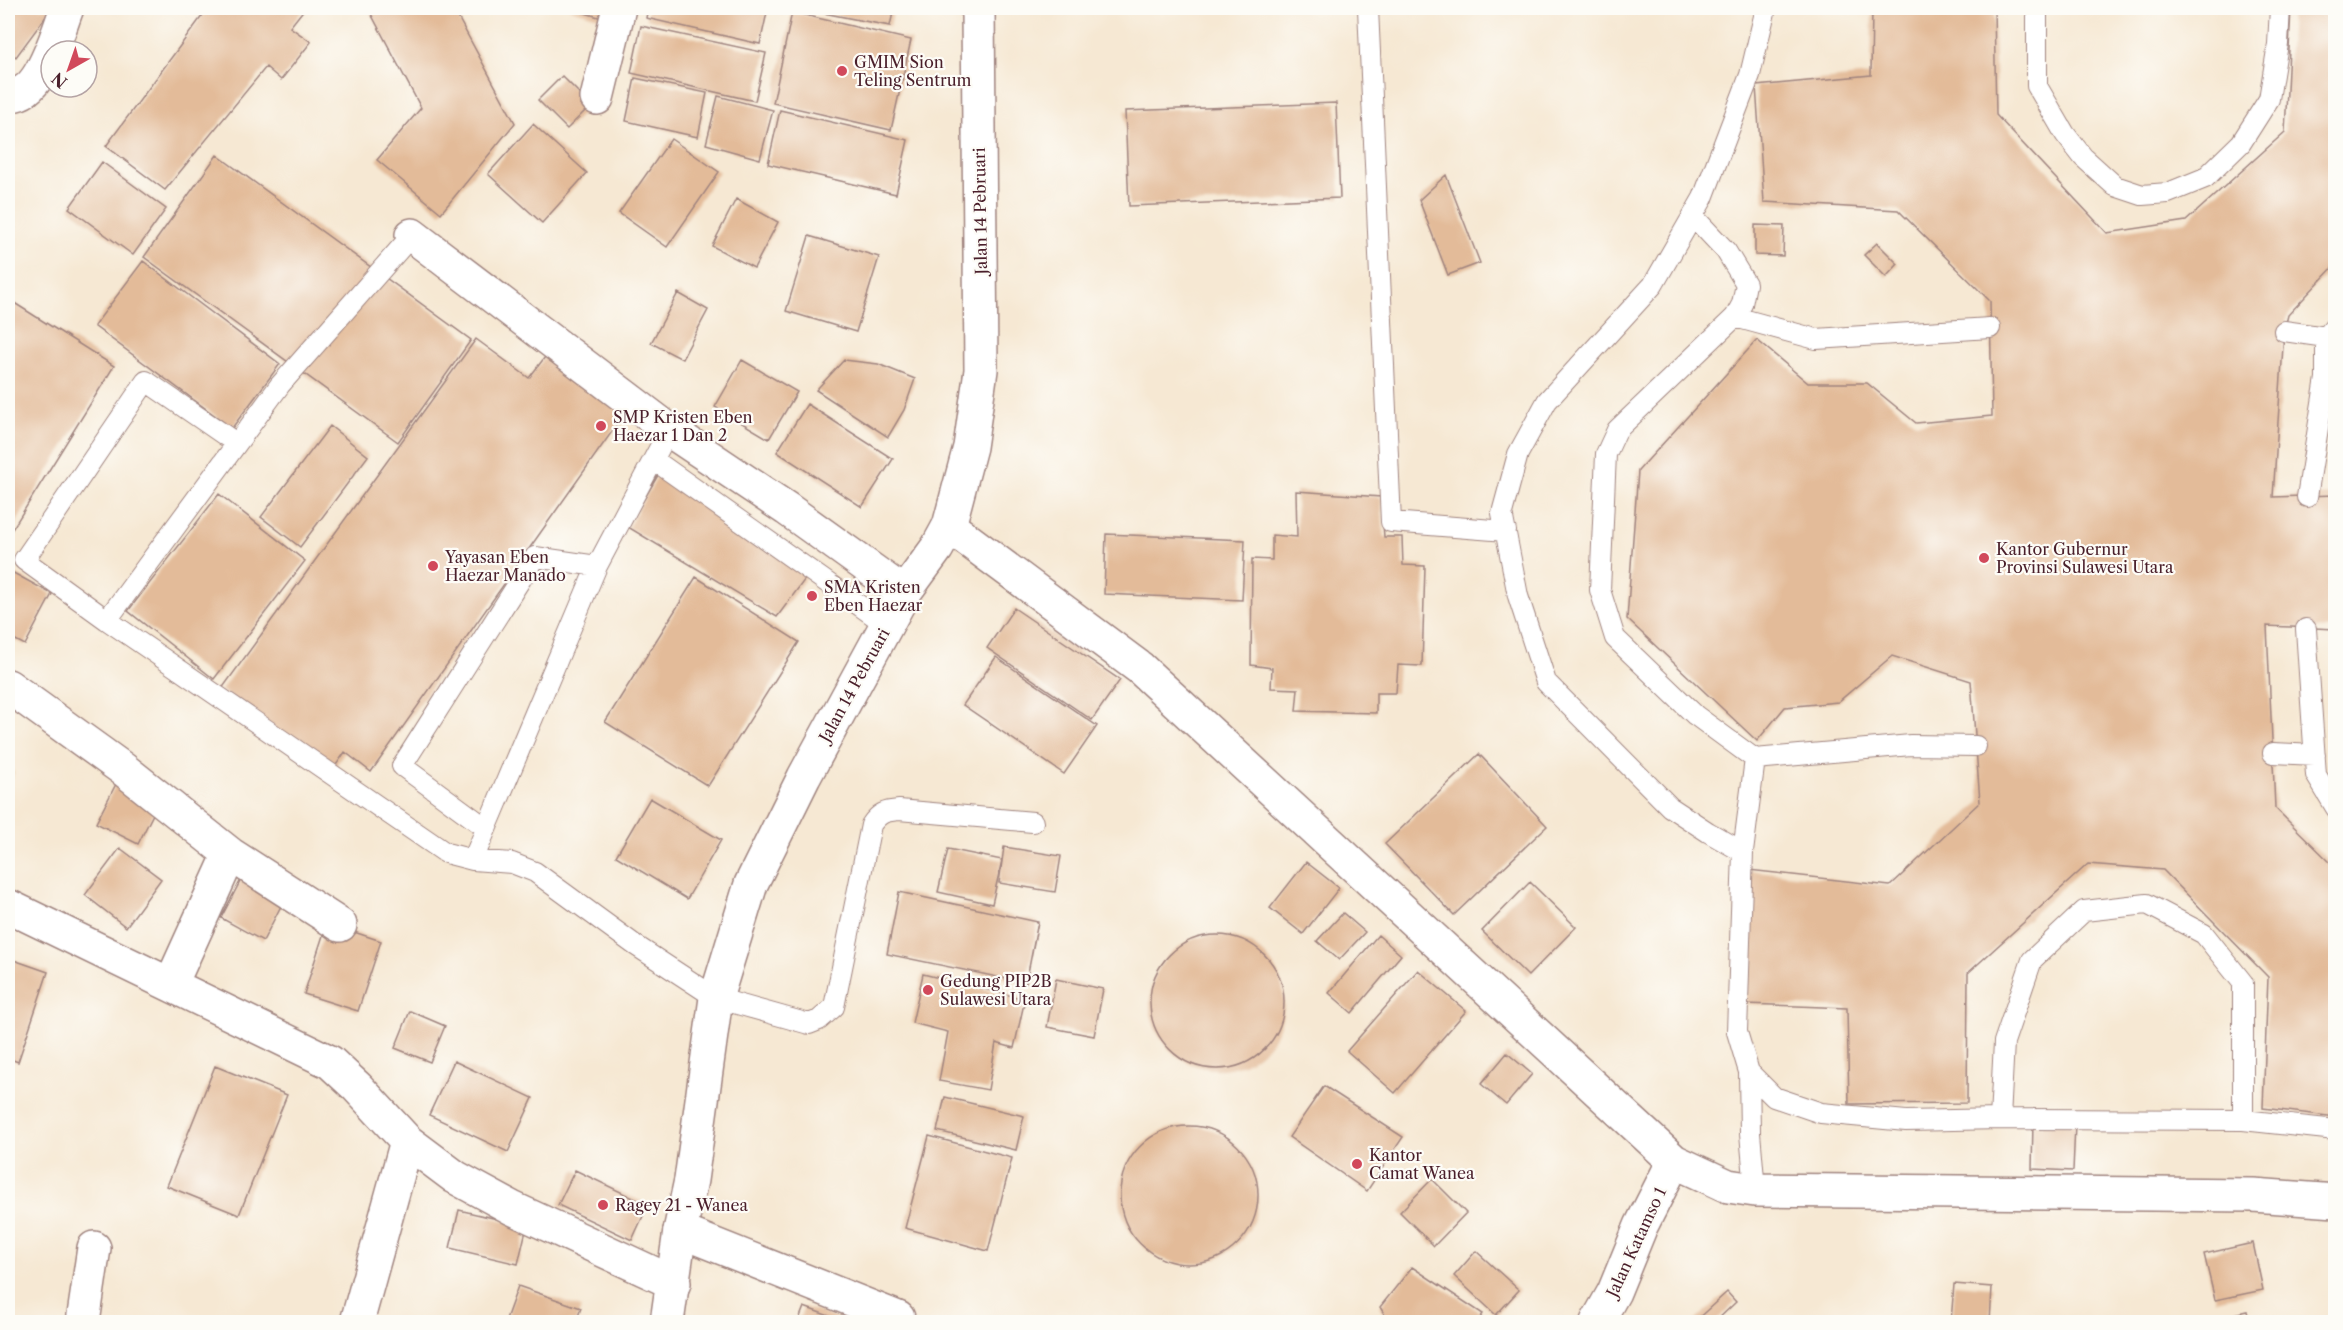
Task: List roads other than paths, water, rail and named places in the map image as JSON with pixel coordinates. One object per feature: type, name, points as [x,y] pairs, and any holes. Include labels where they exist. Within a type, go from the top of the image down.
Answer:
[{"type":"street","points":[[8,94],[13,96],[31,87],[42,72],[67,8]]},
{"type":"street","points":[[597,98],[619,8]]},
{"type":"street","name":"Jalan 14 Pebruari","points":[[667,1323],[680,1231],[691,1180],[716,998],[751,884],[804,777],[904,593],[937,548],[949,526],[970,447],[981,370],[978,8]]},
{"type":"street","points":[[412,235],[669,430],[788,509],[904,593]]},
{"type":"street","points":[[949,526],[1140,668],[1674,1161],[1728,1186],[1755,1190],[2253,1195],[2336,1201]]},
{"type":"street","points":[[8,686],[123,769],[230,854],[340,925]]},
{"type":"street","points":[[171,984],[230,854]]},
{"type":"street","points":[[8,906],[330,1062],[357,1087],[407,1141],[455,1177],[512,1208],[674,1282]]},
{"type":"street","points":[[357,1323],[407,1141]]},
{"type":"street","name":"Jalan Katamso 1","points":[[1597,1323],[1614,1292],[1641,1226],[1674,1161]]},
{"type":"street","points":[[680,1231],[898,1318]]},
{"type":"street","points":[[84,1323],[94,1248]]},
{"type":"lane","points":[[1368,8],[1391,522],[1506,531]]},
{"type":"lane","points":[[1743,852],[1670,807],[1546,682],[1518,596],[1502,513],[1518,454],[1547,401],[1653,285],[1703,198],[1750,75],[1766,8]]},
{"type":"lane","points":[[2037,8],[2037,86],[2065,134],[2083,157],[2115,186],[2142,195],[2168,193],[2205,178],[2241,143],[2270,99],[2278,44],[2280,8]]},
{"type":"lane","points":[[1693,216],[1726,251],[1746,284],[1742,304],[1735,317],[1617,430],[1606,454],[1600,590],[1615,638],[1695,715],[1755,759],[1911,745],[1977,746]]},
{"type":"lane","points":[[107,620],[280,385],[412,235]]},
{"type":"lane","points":[[1735,317],[1816,339],[1990,328]]},
{"type":"lane","points":[[2284,331],[2331,331],[2307,497]]},
{"type":"lane","points":[[236,443],[146,381],[24,560],[107,620],[446,853],[473,860],[512,863],[535,872],[635,945],[716,998],[809,1024],[819,1020],[834,1007],[871,825],[878,815],[885,811],[899,810],[1033,822]]},
{"type":"lane","points":[[473,860],[597,566],[669,430]]},
{"type":"lane","points":[[654,460],[872,612],[887,625]]},
{"type":"lane","points":[[486,828],[402,766],[535,557],[597,566]]},
{"type":"lane","points":[[2306,629],[2316,775],[2336,808]]},
{"type":"lane","points":[[2273,753],[2315,755]]},
{"type":"lane","points":[[1755,759],[1743,852],[1737,1032],[1749,1072],[1750,1140],[1755,1190]]},
{"type":"lane","points":[[2000,1119],[2004,1042],[2032,960],[2084,910],[2147,904],[2204,934],[2242,983],[2242,1120]]},
{"type":"lane","points":[[1749,1072],[1774,1097],[1821,1113],[1906,1121],[2242,1120],[2336,1130]]},
{"type":"place","name":"GMIM Sion Teling Sentrum","points":[[842,71]]},
{"type":"place","name":"SMP Kristen Eben Haezar 1 Dan 2","points":[[601,426]]},
{"type":"place","name":"Kantor Gubernur Provinsi Sulawesi Utara","points":[[1984,558]]},
{"type":"place","name":"Yayasan Eben Haezar Manado","points":[[433,566]]},
{"type":"place","name":"SMA Kristen Eben Haezar","points":[[812,596]]},
{"type":"place","name":"Gedung PIP2B Sulawesi Utara","points":[[928,990]]},
{"type":"place","name":"Kantor Camat Wanea","points":[[1357,1164]]},
{"type":"place","name":"Ragey 21 - Wanea","points":[[603,1205]]}]
